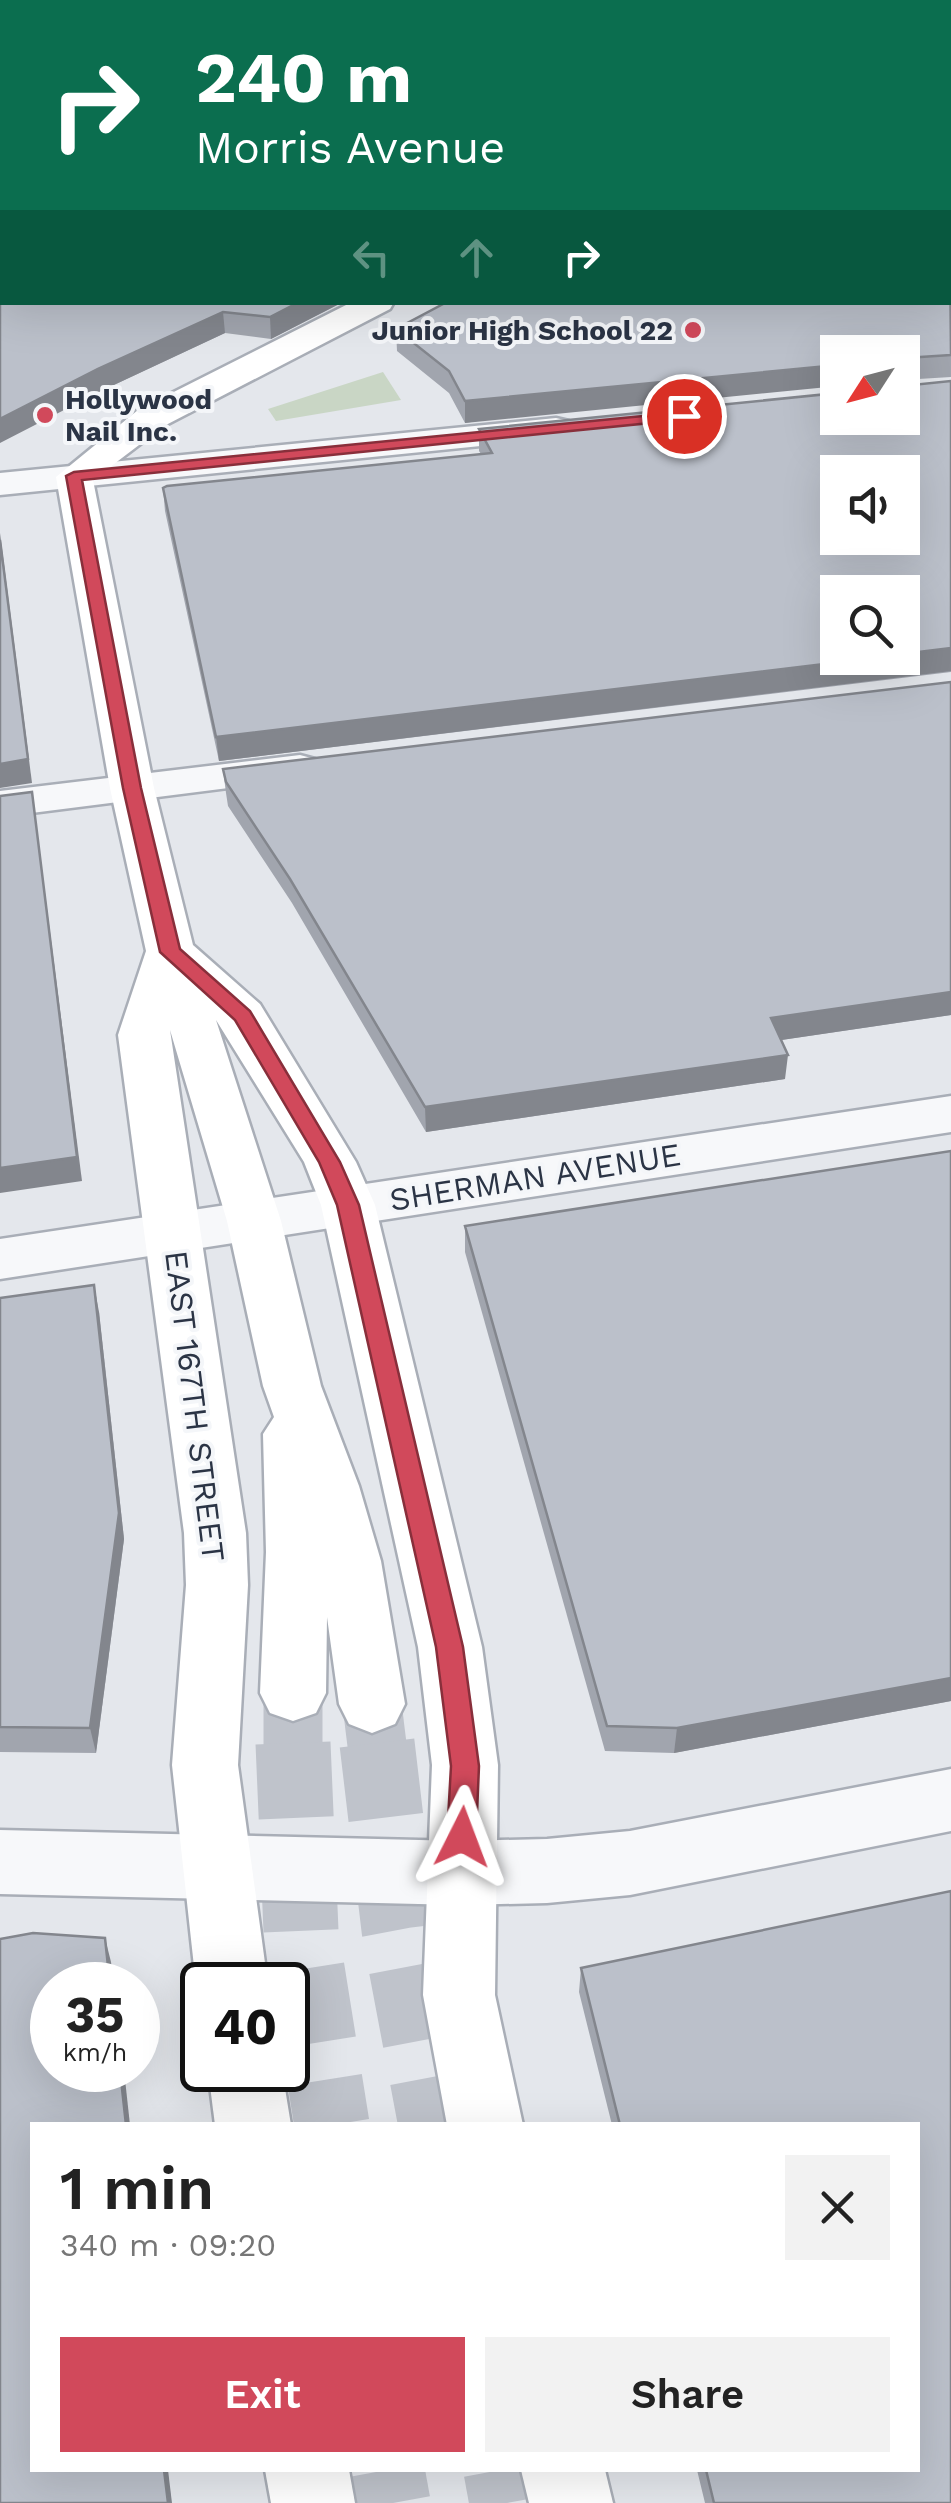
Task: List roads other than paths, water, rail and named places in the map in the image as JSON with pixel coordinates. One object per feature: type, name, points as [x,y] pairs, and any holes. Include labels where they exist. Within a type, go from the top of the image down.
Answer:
[{"type":"street","points":[[74,476],[151,418],[372,305]]},
{"type":"street","points":[[0,484],[581,426]]},
{"type":"street","points":[[74,476],[132,788],[170,952],[254,1221],[292,1386],[350,1561],[372,1704]]},
{"type":"street","points":[[0,804],[336,764]]},
{"type":"street","points":[[170,952],[242,1016],[330,1162],[348,1205],[459,1701],[465,1766],[459,1995],[484,2122]]},
{"type":"street","name":"EAST 167TH STREET","points":[[170,952],[143,1035],[215,1533],[216,1585],[205,1765],[229,1962]]},
{"type":"street","name":"SHERMAN AVENUE","points":[[0,1259],[951,1114]]},
{"type":"street","points":[[292,1386],[297,1552],[294,1693]]},
{"type":"street","points":[[0,1862],[460,1873],[548,1871],[630,1863],[951,1800]]},
{"type":"street","points":[[248,2092],[253,2122]]},
{"type":"street","points":[[307,2472],[312,2503]]},
{"type":"street","points":[[563,2472],[571,2503]]},
{"type":"tunnel","points":[[293,1693],[293,1743]]},
{"type":"tunnel","points":[[372,1704],[377,1745]]},
{"type":"tunnel","points":[[293,1743],[301,1931],[332,2122]]},
{"type":"tunnel","points":[[377,1743],[399,1929],[435,2122]]},
{"type":"tunnel","points":[[387,2472],[393,2503]]},
{"type":"tunnel","points":[[501,2472],[507,2503]]},
{"type":"place","name":"Junior High School 22","points":[[693,330]]},
{"type":"place","name":"Hollywood Nail Inc.","points":[[45,415]]}]
